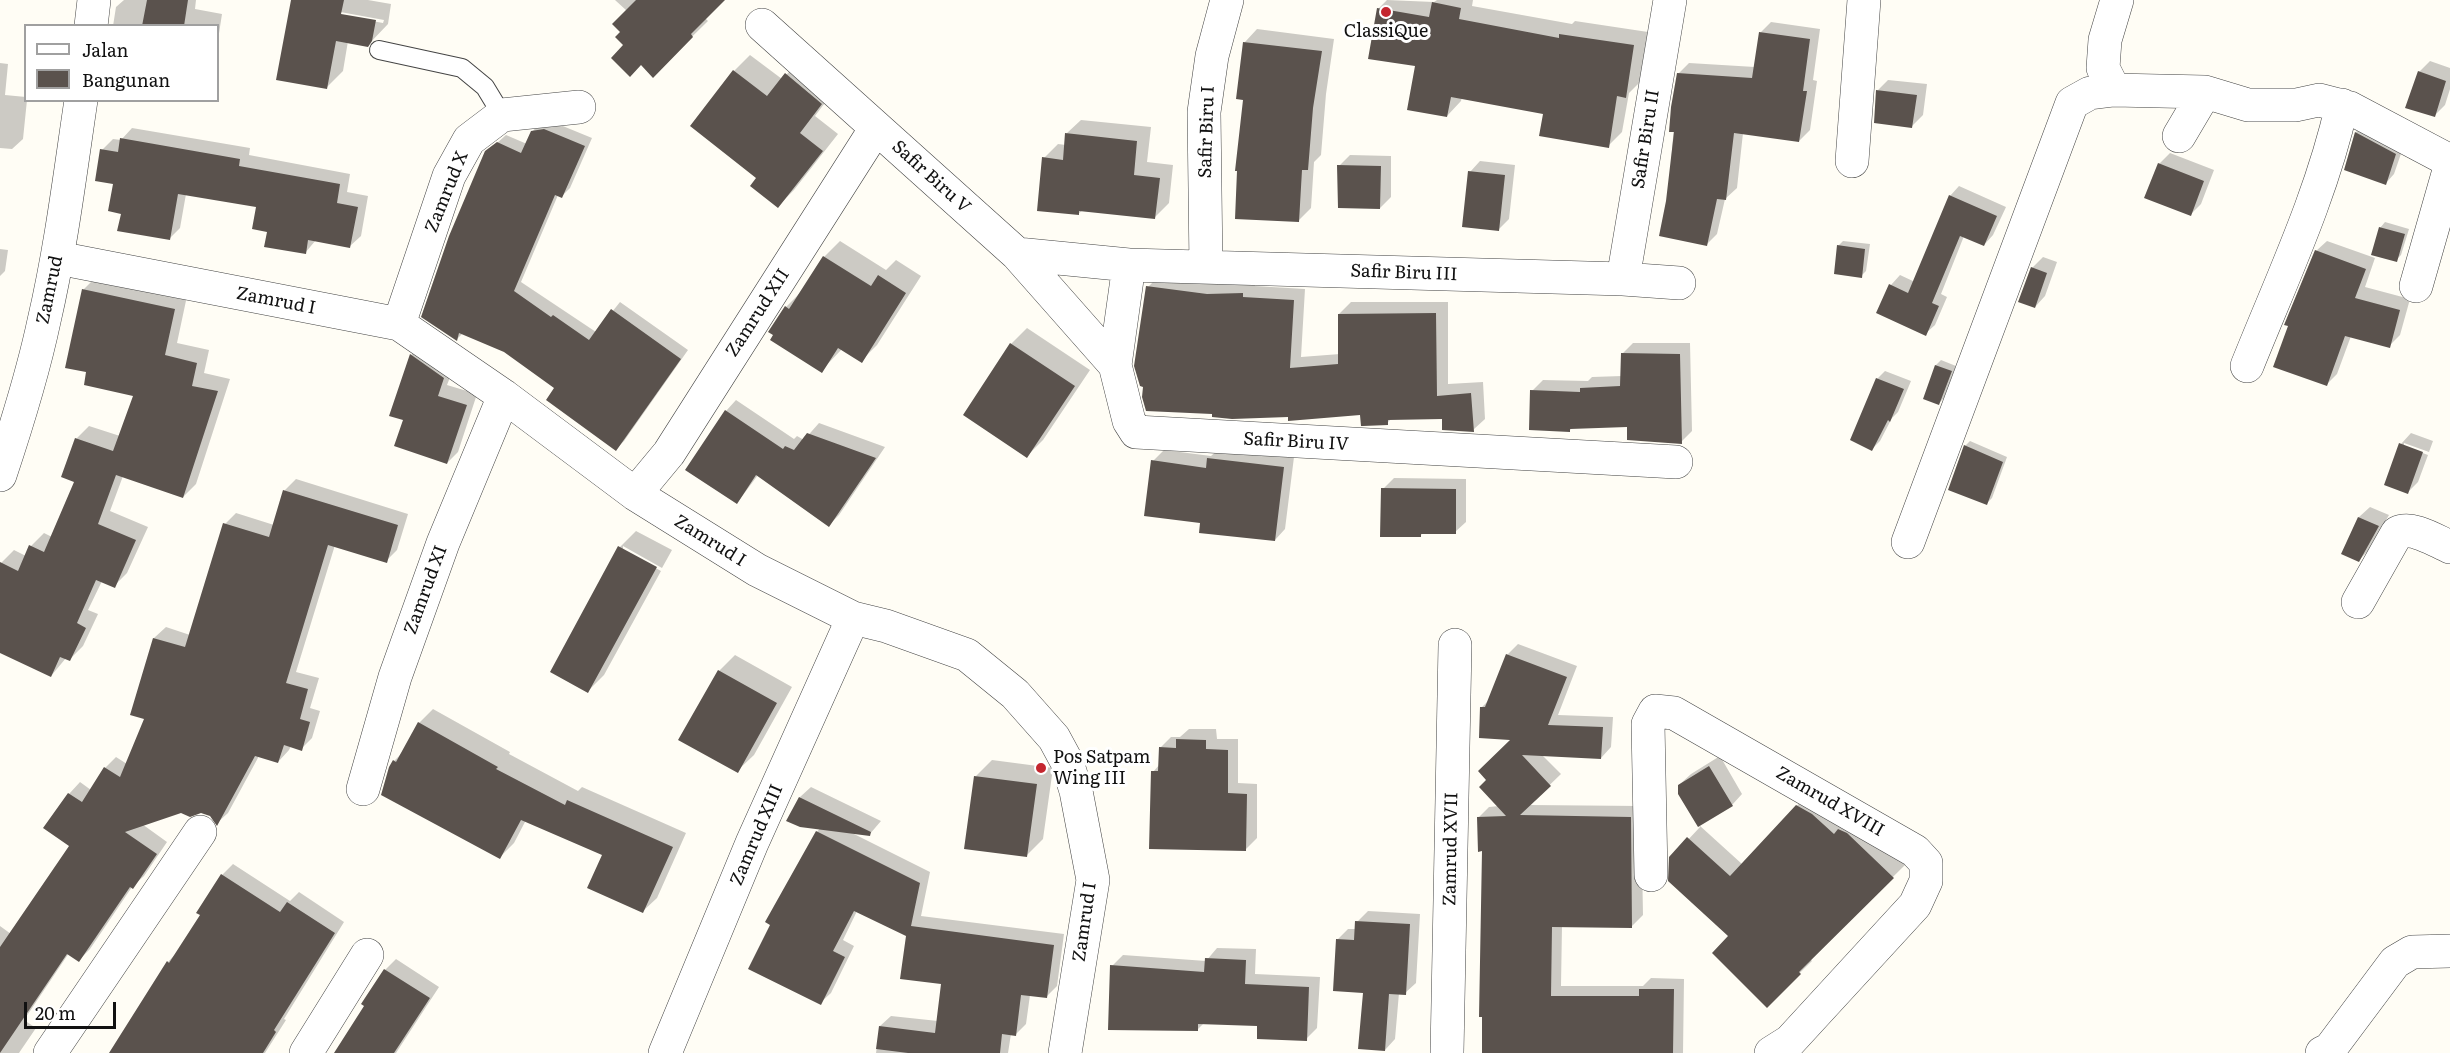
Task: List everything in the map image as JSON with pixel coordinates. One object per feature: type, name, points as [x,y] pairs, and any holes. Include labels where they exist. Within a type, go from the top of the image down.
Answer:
[{"type":"street","points":[[91,24],[94,0]]},
{"type":"street","name":"Safir Biru I","points":[[1206,267],[1204,112],[1212,56],[1227,0]]},
{"type":"street","name":"Safir Biru II","points":[[1623,279],[1670,0]]},
{"type":"street","points":[[1852,161],[1864,0]]},
{"type":"street","points":[[2114,90],[2103,68],[2104,40],[2116,0]]},
{"type":"street","name":"Safir Biru V","points":[[762,25],[1017,254]]},
{"type":"street","points":[[1908,542],[2072,103],[2090,93],[2114,90],[2205,92],[2248,105],[2296,105],[2319,100],[2342,105],[2450,161]]},
{"type":"street","points":[[2179,136],[2205,92]]},
{"type":"street","name":"Zamrud","points":[[0,475],[24,401],[58,258],[81,102]]},
{"type":"street","points":[[2247,366],[2306,218],[2337,130],[2342,105]]},
{"type":"street","points":[[501,115],[579,107]]},
{"type":"street","name":"Zamrud X","points":[[399,324],[449,176],[469,140],[501,115]]},
{"type":"street","name":"Zamrud XII","points":[[634,494],[669,453],[876,128]]},
{"type":"street","points":[[2416,286],[2450,167]]},
{"type":"street","points":[[1017,254],[1128,265],[1115,365]]},
{"type":"street","name":"Safir Biru IV","points":[[1017,254],[1115,365],[1129,421],[1133,429],[1141,434],[1676,462]]},
{"type":"street","name":"Zamrud I","points":[[58,258],[399,324],[504,396],[634,494],[757,570],[853,618],[886,626],[967,655],[1015,694],[1054,738],[1067,762],[1076,791],[1093,880],[1065,1053]]},
{"type":"street","name":"Safir Biru III","points":[[1128,265],[1623,279],[1679,283]]},
{"type":"street","name":"Zamrud XI","points":[[363,789],[395,677],[443,543],[504,396]]},
{"type":"street","points":[[2358,602],[2392,541],[2404,530],[2450,547]]},
{"type":"street","name":"Zamrud XIII","points":[[665,1053],[752,843],[853,618]]},
{"type":"street","name":"Zamrud XVII","points":[[1447,1053],[1455,645]]},
{"type":"street","name":"Zamrud XVIII","points":[[1650,875],[1648,724],[1655,711],[1674,713],[1694,724],[1915,851],[1926,863],[1926,881],[1915,905],[1786,1049]]},
{"type":"street","points":[[50,1053],[200,832]]},
{"type":"street","points":[[2322,1053],[2330,1049],[2395,962],[2412,952],[2450,951]]},
{"type":"street","points":[[306,1053],[367,956]]},
{"type":"lane","points":[[379,50],[462,68],[485,87],[501,115]]},
{"type":"building","points":[[147,0],[188,0],[184,24],[142,24]]},
{"type":"building","points":[[291,0],[344,0],[341,14],[376,20],[372,41],[368,47],[336,41],[327,89],[276,80]]},
{"type":"building","points":[[636,0],[725,0],[691,34],[693,37],[653,78],[641,65],[630,77],[611,58],[623,45],[615,37],[620,32],[612,24]]},
{"type":"building","points":[[1432,2],[1461,8],[1459,19],[1559,38],[1559,34],[1634,45],[1626,98],[1617,96],[1609,148],[1539,136],[1543,114],[1451,97],[1447,117],[1407,110],[1415,66],[1368,59],[1377,8],[1429,17]]},
{"type":"building","points":[[1759,32],[1810,39],[1803,91],[1807,91],[1799,142],[1734,133],[1726,200],[1717,199],[1707,246],[1659,236],[1666,201],[1674,132],[1669,132],[1677,73],[1752,78]]},
{"type":"building","points":[[1243,42],[1322,51],[1313,108],[1308,170],[1302,170],[1299,222],[1235,219],[1237,171],[1235,171],[1243,100],[1236,99]]},
{"type":"building","points":[[733,70],[767,96],[785,73],[822,104],[800,133],[823,151],[778,208],[750,186],[756,178],[690,126]]},
{"type":"building","points":[[2418,71],[2446,81],[2435,117],[2405,108]]},
{"type":"building","points":[[1876,90],[1917,95],[1912,128],[1874,123]]},
{"type":"building","points":[[544,129],[585,146],[562,198],[555,195],[514,291],[589,340],[611,309],[681,359],[616,451],[546,400],[554,388],[504,352],[459,333],[457,341],[421,317],[449,236],[485,151],[497,142],[521,153],[531,131]]},
{"type":"building","points":[[2355,132],[2396,154],[2386,185],[2344,170]]},
{"type":"building","points":[[1065,133],[1137,141],[1134,175],[1160,178],[1155,219],[1079,211],[1079,215],[1037,211],[1042,157],[1063,160]]},
{"type":"building","points":[[120,138],[240,159],[239,166],[340,184],[337,203],[358,207],[350,248],[308,240],[306,254],[264,247],[267,232],[252,229],[256,207],[178,194],[170,240],[117,231],[121,214],[108,211],[113,184],[95,181],[100,149],[118,152]]},
{"type":"building","points":[[2158,163],[2204,181],[2191,216],[2144,198]]},
{"type":"building","points":[[1337,165],[1381,166],[1380,209],[1338,208]]},
{"type":"building","points":[[1468,171],[1505,175],[1499,231],[1462,227]]},
{"type":"building","points":[[1949,195],[1997,216],[1984,246],[1960,236],[1932,303],[1939,306],[1926,336],[1876,313],[1889,284],[1908,293]]},
{"type":"building","points":[[2379,227],[2405,234],[2397,262],[2371,255]]},
{"type":"building","points":[[1837,245],[1865,249],[1862,278],[1834,274]]},
{"type":"building","points":[[2315,250],[2366,269],[2355,298],[2400,310],[2390,348],[2345,336],[2327,386],[2273,367],[2288,326],[2284,325]]},
{"type":"building","points":[[823,256],[871,286],[878,275],[906,293],[862,363],[838,348],[822,373],[770,340],[773,335],[768,332],[785,306],[789,309]]},
{"type":"building","points":[[2031,267],[2047,273],[2035,308],[2018,302]]},
{"type":"building","points":[[1146,286],[1207,294],[1243,293],[1243,297],[1294,300],[1290,368],[1338,364],[1338,314],[1436,313],[1437,396],[1471,393],[1474,432],[1442,430],[1442,419],[1388,420],[1388,425],[1361,426],[1360,415],[1288,421],[1288,417],[1232,419],[1212,417],[1212,414],[1146,411],[1142,397],[1143,387],[1140,386],[1134,366]]},
{"type":"building","points":[[82,289],[175,309],[165,355],[197,363],[192,386],[218,391],[183,498],[116,475],[98,524],[136,540],[115,588],[96,580],[77,623],[86,628],[70,661],[60,657],[51,677],[0,653],[0,562],[18,571],[29,545],[44,552],[74,482],[61,477],[75,438],[113,451],[133,396],[84,385],[86,372],[65,368]]},
{"type":"building","points":[[1010,343],[1075,386],[1027,458],[963,415]]},
{"type":"building","points":[[1621,353],[1680,354],[1682,444],[1627,440],[1627,427],[1570,429],[1570,432],[1529,430],[1530,390],[1580,392],[1580,388],[1620,386]]},
{"type":"building","points":[[410,354],[444,378],[438,396],[467,405],[447,464],[394,446],[403,420],[389,416]]},
{"type":"building","points":[[1935,365],[1952,371],[1939,405],[1923,399]]},
{"type":"building","points":[[1876,378],[1904,389],[1890,422],[1888,420],[1872,451],[1850,440]]},
{"type":"building","points":[[725,410],[783,449],[785,446],[794,450],[807,433],[876,458],[829,527],[756,475],[737,504],[685,470]]},
{"type":"building","points":[[2399,443],[2423,452],[2408,494],[2384,485]]},
{"type":"building","points":[[1964,445],[2003,462],[1987,505],[1948,490]]},
{"type":"building","points":[[1207,458],[1284,467],[1275,541],[1199,533],[1200,523],[1144,516],[1151,460],[1206,468]]},
{"type":"building","points":[[1381,488],[1456,489],[1456,534],[1380,537]]},
{"type":"building","points":[[283,490],[398,525],[387,563],[328,545],[286,683],[308,689],[300,719],[310,722],[302,751],[284,745],[278,763],[255,756],[217,826],[210,816],[201,813],[190,817],[181,813],[125,832],[157,854],[133,889],[130,887],[79,962],[67,954],[0,1053],[0,947],[69,846],[43,828],[68,793],[82,802],[104,767],[120,777],[144,719],[130,715],[153,638],[185,647],[223,523],[269,537]]},
{"type":"building","points":[[2358,517],[2379,526],[2359,562],[2341,554]]},
{"type":"building","points":[[618,546],[657,567],[588,693],[550,672]]},
{"type":"building","points":[[1506,654],[1567,677],[1548,725],[1603,727],[1601,759],[1522,755],[1551,786],[1520,815],[1631,817],[1632,928],[1552,927],[1551,996],[1639,996],[1639,989],[1674,989],[1673,1053],[1482,1053],[1482,1017],[1479,1017],[1482,851],[1478,852],[1477,817],[1506,816],[1479,787],[1486,780],[1478,771],[1510,740],[1479,738],[1480,707],[1485,707]]},
{"type":"building","points":[[718,670],[777,703],[738,773],[678,740]]},
{"type":"building","points":[[418,722],[498,767],[496,769],[565,805],[567,800],[673,847],[643,913],[587,888],[602,855],[521,820],[500,859],[381,795],[389,767],[393,760],[396,762]]},
{"type":"building","points":[[1176,739],[1206,740],[1206,749],[1228,750],[1228,793],[1247,794],[1246,851],[1149,849],[1151,771],[1158,771],[1159,747],[1176,748]]},
{"type":"building","points":[[1709,766],[1733,806],[1698,827],[1678,794],[1678,785]]},
{"type":"building","points":[[974,776],[1037,784],[1027,857],[964,849]]},
{"type":"building","points":[[799,797],[871,832],[870,836],[800,827],[786,821]]},
{"type":"building","points":[[1796,805],[1812,814],[1834,834],[1838,829],[1847,833],[1894,878],[1799,972],[1801,974],[1767,1008],[1712,953],[1728,936],[1668,881],[1669,857],[1687,837],[1730,876]]},
{"type":"building","points":[[816,831],[920,883],[911,926],[1054,945],[1047,998],[1021,995],[1016,1036],[1002,1034],[1000,1053],[908,1053],[876,1049],[879,1026],[935,1033],[941,984],[900,979],[906,936],[854,911],[833,951],[845,957],[821,1005],[748,969],[770,925],[765,922]]},
{"type":"building","points":[[221,874],[280,912],[287,902],[335,933],[274,1030],[276,1032],[263,1053],[109,1053],[167,961],[169,963],[200,915],[196,913]]},
{"type":"building","points":[[1355,921],[1410,924],[1406,995],[1389,994],[1385,1051],[1358,1049],[1363,993],[1333,991],[1336,939],[1354,940]]},
{"type":"building","points":[[1205,958],[1246,960],[1245,984],[1309,987],[1307,1041],[1257,1039],[1257,1026],[1198,1024],[1198,1031],[1108,1030],[1110,965],[1204,972]]},
{"type":"building","points":[[384,969],[430,998],[394,1053],[334,1053],[364,1006],[361,1004]]},
{"type":"place","name":"ClassiQue","points":[[1386,12]]},
{"type":"place","name":"Pos Satpam Wing III","points":[[1041,768]]}]
